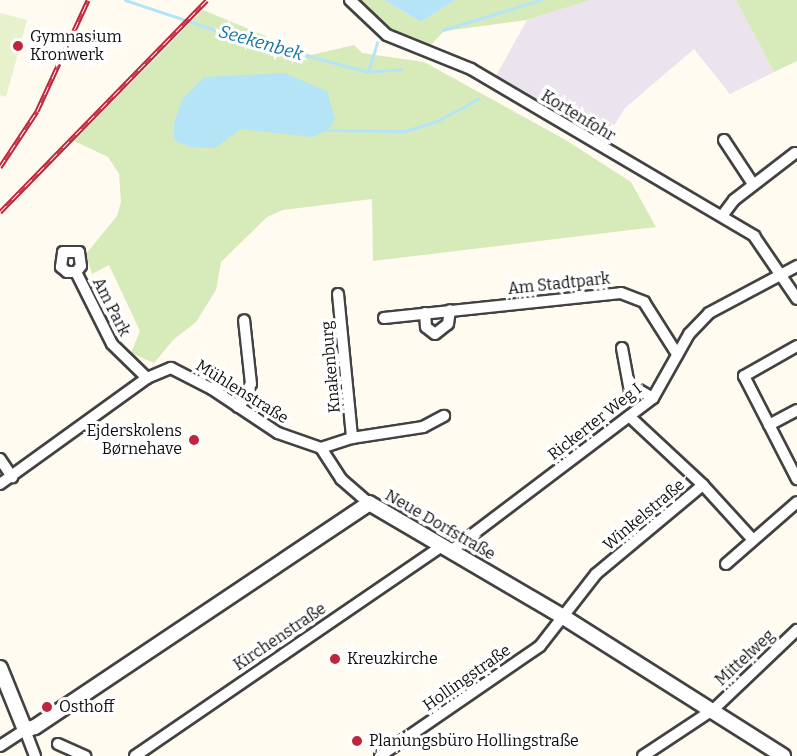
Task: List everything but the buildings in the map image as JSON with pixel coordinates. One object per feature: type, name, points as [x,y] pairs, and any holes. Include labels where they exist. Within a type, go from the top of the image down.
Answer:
[{"type":"street","name":"Kortenfohr","points":[[350,0],[387,35],[471,69],[754,236],[797,299]]},
{"type":"street","points":[[724,140],[753,184]]},
{"type":"street","points":[[722,216],[753,184],[795,153]]},
{"type":"street","name":"Rickerter Weg I","points":[[447,547],[630,417],[653,398],[677,354],[709,313],[797,266]]},
{"type":"street","name":"Am Park","points":[[76,272],[112,344],[147,378]]},
{"type":"street","name":"Am Stadtpark","points":[[384,318],[621,293],[636,295],[655,314],[677,354]]},
{"type":"street","name":"Knakenburg","points":[[339,294],[352,438]]},
{"type":"street","points":[[425,313],[426,327],[435,334],[448,324],[450,310]]},
{"type":"street","points":[[238,407],[251,384],[244,320]]},
{"type":"street","points":[[796,475],[744,376],[797,346]]},
{"type":"street","points":[[622,348],[630,391],[639,390],[653,398]]},
{"type":"street","name":"Mühlenstraße","points":[[0,484],[147,378],[171,368],[278,433],[321,448]]},
{"type":"street","points":[[769,425],[797,410]]},
{"type":"street","points":[[369,503],[341,479],[321,448],[352,438],[423,427],[444,416]]},
{"type":"street","name":"Winkelstraße","points":[[566,618],[596,574],[703,485],[630,417]]},
{"type":"street","points":[[0,459],[12,477]]},
{"type":"street","points":[[703,485],[753,540]]},
{"type":"street","points":[[726,564],[797,502]]},
{"type":"street","name":"Neue Dorfstraße","points":[[25,730],[53,716],[369,503],[566,618],[714,709],[783,756]]},
{"type":"street","name":"Kirchenstraße","points":[[135,756],[447,547]]},
{"type":"street","name":"Hollingstraße","points":[[380,756],[540,646],[566,618]]},
{"type":"street","name":"Mittelweg","points":[[643,756],[714,709],[797,630]]},
{"type":"street","points":[[0,668],[35,756]]},
{"type":"street","points":[[0,746],[25,730]]},
{"type":"street","points":[[58,744],[85,756]]},
{"type":"shaded area","points":[[591,0],[736,0],[774,72],[730,94],[694,49],[625,108],[599,150],[491,85],[527,20]]},
{"type":"green space","points":[[355,0],[384,0],[421,22],[455,0],[591,0],[527,20],[444,31],[430,46],[389,32]]},
{"type":"green space","points":[[736,0],[797,0],[797,61],[774,72]]},
{"type":"green space","points":[[203,10],[311,55],[354,45],[362,53],[424,62],[564,139],[631,182],[656,227],[373,261],[372,199],[283,210],[267,217],[221,262],[216,290],[196,322],[173,340],[154,363],[131,353],[140,331],[109,265],[92,274],[86,254],[117,216],[121,202],[119,174],[108,157],[74,141]]},
{"type":"green space","points":[[0,13],[27,20],[6,97],[0,95]]},
{"type":"water","points":[[384,0],[455,0],[421,22]]},
{"type":"water","points":[[284,73],[327,91],[335,119],[328,130],[313,137],[241,129],[215,148],[190,147],[174,140],[174,123],[183,98],[204,77]]},
{"type":"waterway","name":"Seekenbek","points":[[125,0],[224,33],[368,72],[377,42]]},
{"type":"waterway","points":[[443,30],[540,0]]},
{"type":"waterway","points":[[368,72],[401,69]]},
{"type":"waterway","points":[[328,130],[405,131],[437,121],[478,99]]},
{"type":"railway","points":[[0,167],[37,111],[88,0]]},
{"type":"railway","points":[[0,212],[207,0]]},
{"type":"place","name":"Gymnasium Kronwerk","points":[[18,46]]},
{"type":"place","name":"Ejderskolens Børnehave","points":[[194,440]]},
{"type":"place","name":"Kreuzkirche","points":[[335,659]]},
{"type":"place","name":"Osthoff","points":[[47,707]]},
{"type":"place","name":"Planungsbüro Hollingstraße","points":[[357,741]]}]
